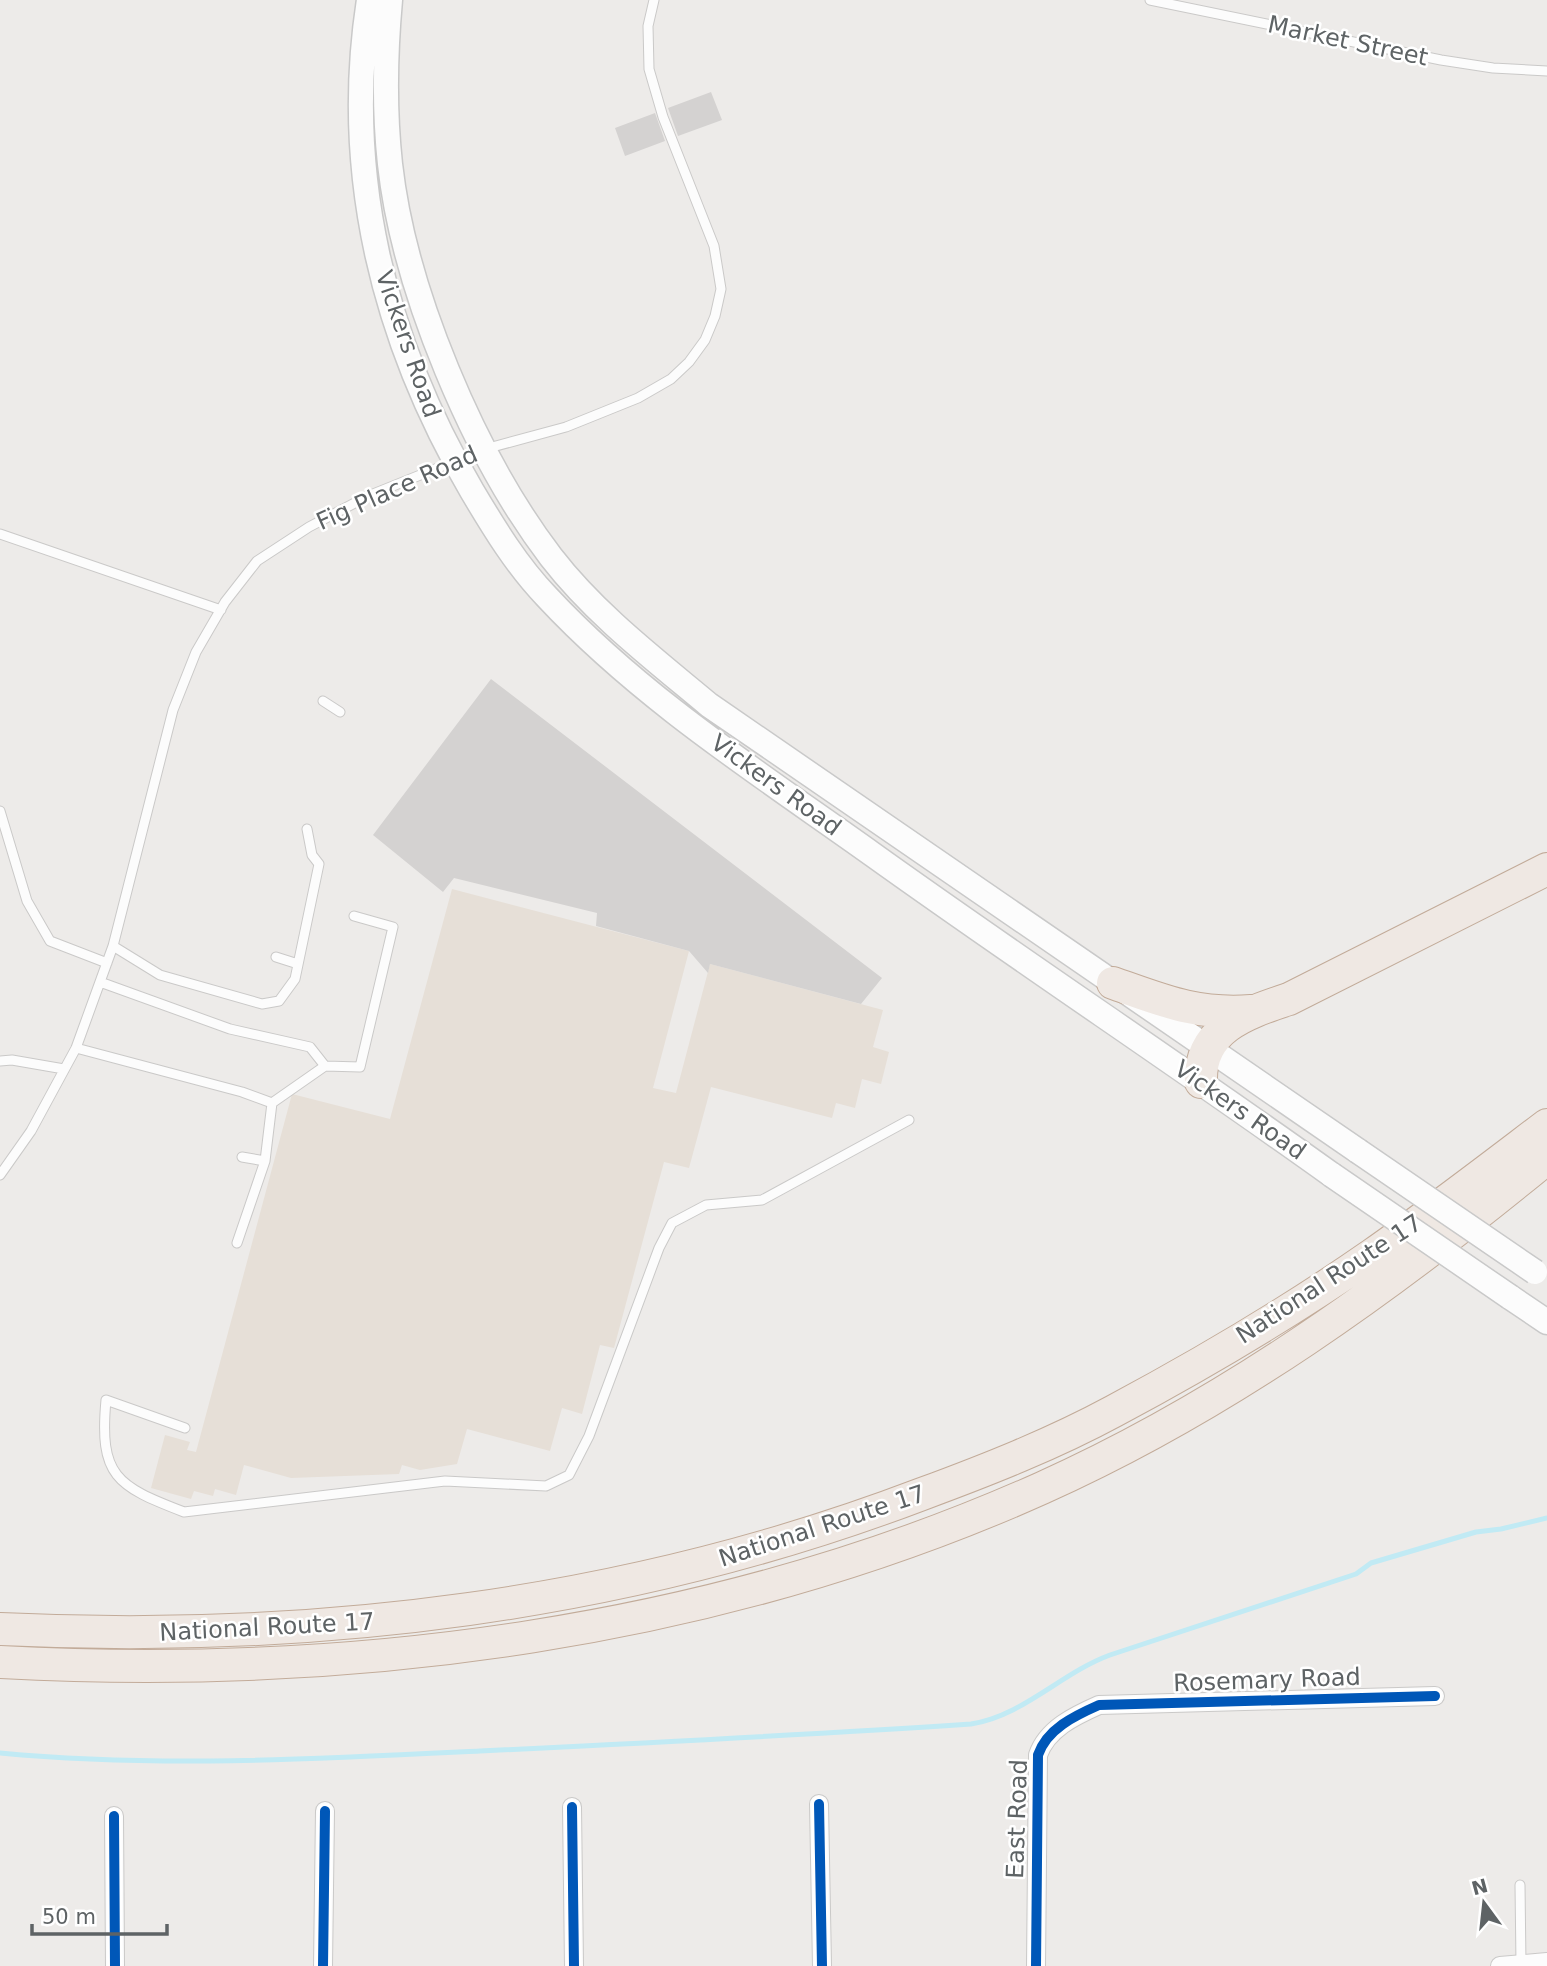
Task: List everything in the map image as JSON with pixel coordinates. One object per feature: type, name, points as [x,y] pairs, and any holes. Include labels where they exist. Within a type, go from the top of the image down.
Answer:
[{"type":"highway","points":[[1201,1082],[1203,1062],[1209,1048],[1220,1031],[1232,1022],[1255,1010],[1289,999],[1547,869]]},
{"type":"highway","points":[[1113,984],[1192,1009],[1213,1012],[1255,1010]]},
{"type":"highway","name":"National Route 17","points":[[0,1629],[123,1634],[375,1621],[501,1605],[608,1585],[696,1566],[793,1539],[970,1476],[1062,1437],[1114,1411],[1263,1325],[1369,1257],[1547,1125]]},
{"type":"highway","points":[[0,1661],[73,1665],[297,1661],[471,1644],[566,1631],[646,1615],[742,1593],[844,1563],[932,1532],[1042,1488],[1210,1400],[1316,1334],[1412,1266],[1547,1158]]},
{"type":"main road","name":"Vickers Road","points":[[369,0],[362,46],[363,143],[365,181],[383,284],[428,411],[454,461],[495,528],[544,594],[630,676],[717,742],[1003,948],[1547,1322]]},
{"type":"main road","name":"Vickers Road","points":[[390,0],[386,51],[390,166],[409,257],[434,335],[464,408],[515,506],[552,558],[586,597],[709,705],[1541,1277]]},
{"type":"street","name":"Rosemary Road","points":[[1099,1705],[1435,1696]]},
{"type":"street","name":"East Road","points":[[1036,1966],[1038,1755],[1046,1737],[1069,1720],[1099,1705]]},
{"type":"street","points":[[819,1804],[822,1966]]},
{"type":"street","points":[[572,1807],[574,1966]]},
{"type":"street","points":[[323,1966],[325,1811]]},
{"type":"street","points":[[114,1816],[115,1966]]},
{"type":"street","points":[[1500,1966],[1547,1962]]},
{"type":"lane","name":"Fig Place Road","points":[[0,1175],[31,1131],[76,1048],[113,946],[173,710],[196,652],[221,610],[257,561],[309,527],[368,496],[485,449],[566,427],[638,398],[671,379],[689,362],[705,340],[715,316],[721,289],[714,246],[663,117],[649,69],[648,26],[654,0]]},
{"type":"lane","name":"Market Street","points":[[1150,0],[1441,60],[1493,68],[1547,71]]},
{"type":"lane","points":[[0,534],[221,610]]},
{"type":"lane","points":[[323,702],[340,712]]},
{"type":"lane","points":[[0,811],[27,901],[50,941],[107,963]]},
{"type":"lane","points":[[113,946],[160,975],[262,1004],[279,1001],[295,979],[319,864],[312,855],[307,829]]},
{"type":"lane","points":[[237,1243],[265,1161],[272,1103],[325,1066],[360,1067],[393,927],[354,916]]},
{"type":"lane","points":[[276,957],[298,964]]},
{"type":"lane","points":[[100,982],[230,1029],[310,1047],[325,1066]]},
{"type":"lane","points":[[76,1048],[242,1092],[272,1103]]},
{"type":"lane","points":[[0,1061],[12,1060],[64,1069]]},
{"type":"lane","points":[[185,1427],[106,1399],[103,1427],[107,1456],[116,1477],[144,1497],[184,1512],[445,1481],[545,1486],[569,1475],[589,1437],[659,1248],[672,1223],[706,1205],[762,1200],[909,1120]]},
{"type":"lane","points":[[242,1157],[265,1161]]},
{"type":"lane","points":[[1520,1885],[1521,1964]]},
{"type":"shaded area","points":[[452,889],[689,951],[653,1088],[676,1093],[710,964],[883,1010],[873,1047],[889,1052],[881,1084],[862,1079],[855,1108],[836,1103],[832,1118],[711,1087],[689,1168],[664,1162],[614,1348],[600,1345],[582,1414],[562,1408],[550,1451],[467,1429],[457,1464],[420,1470],[402,1465],[399,1474],[291,1478],[244,1465],[236,1495],[215,1489],[213,1496],[194,1491],[191,1499],[151,1488],[165,1435],[190,1442],[187,1450],[196,1452],[292,1094],[390,1119]]},
{"type":"building","points":[[711,92],[722,120],[678,136],[668,108]]},
{"type":"building","points":[[655,113],[665,141],[625,156],[615,128]]},
{"type":"building","points":[[491,679],[882,978],[861,1004],[710,964],[708,973],[689,951],[596,926],[597,913],[454,878],[443,892],[373,835]]},
{"type":"waterway","points":[[0,1753],[60,1758],[240,1761],[664,1742],[971,1724],[1008,1712],[1075,1672],[1110,1655],[1356,1574],[1371,1563],[1476,1532],[1547,1518]]},
{"type":"cycle path","points":[[1036,1966],[1038,1755],[1048,1738],[1062,1724],[1099,1705],[1435,1696]]},
{"type":"cycle path","points":[[819,1804],[822,1966]]},
{"type":"cycle path","points":[[572,1807],[574,1966]]},
{"type":"cycle path","points":[[323,1966],[325,1811]]},
{"type":"cycle path","points":[[114,1816],[115,1966]]}]
